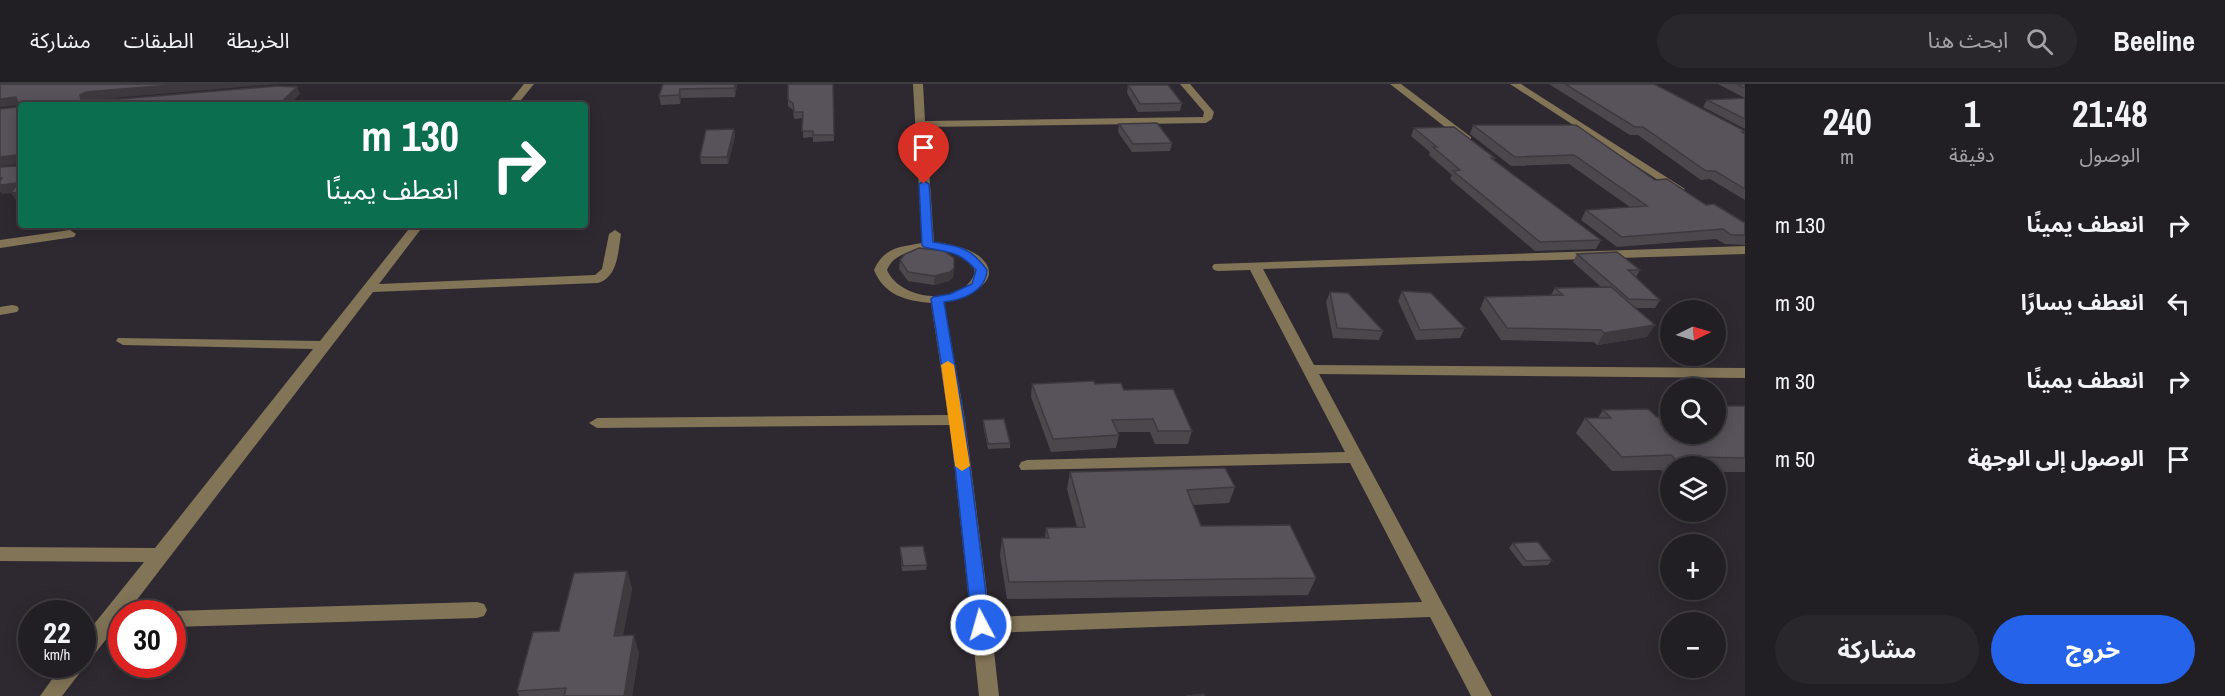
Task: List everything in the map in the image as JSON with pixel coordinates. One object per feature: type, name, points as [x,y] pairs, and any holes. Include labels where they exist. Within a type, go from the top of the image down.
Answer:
[{"type":"street","points":[[514,102],[528,84]]},
{"type":"street","points":[[918,84],[928,245]]},
{"type":"street","points":[[920,124],[1206,120],[1209,112],[1185,84]]},
{"type":"street","points":[[1395,84],[1478,148]]},
{"type":"street","points":[[1515,84],[1685,193]]},
{"type":"street","points":[[130,600],[159,555],[416,228]]},
{"type":"street","points":[[0,244],[70,234]]},
{"type":"street","points":[[369,288],[598,279],[608,270],[615,234]]},
{"type":"street","points":[[1596,240],[1614,254]]},
{"type":"street","points":[[928,245],[957,249],[968,255],[982,270],[981,278],[976,286],[960,295],[937,299],[904,295],[883,281],[880,272],[881,264],[888,256],[899,250],[928,245]]},
{"type":"street","points":[[1218,267],[1745,250]]},
{"type":"street","points":[[1254,266],[1482,696]]},
{"type":"street","points":[[937,299],[957,420],[989,696]]},
{"type":"street","points":[[123,341],[324,345]]},
{"type":"street","points":[[1309,369],[1745,374]]},
{"type":"street","points":[[597,423],[957,420]]},
{"type":"street","points":[[1027,466],[1356,457]]},
{"type":"street","points":[[0,554],[159,555]]},
{"type":"street","points":[[981,625],[1436,609]]},
{"type":"street","points":[[186,619],[477,610]]},
{"type":"street","points":[[96,642],[108,630]]},
{"type":"street","points":[[50,696],[64,678]]},
{"type":"building","points":[[0,84],[183,84],[86,92],[80,95],[81,99],[120,99],[277,86],[297,87],[281,102],[18,102],[16,97],[0,99]]},
{"type":"building","points":[[663,84],[735,84],[734,88],[680,89],[679,95],[659,96]]},
{"type":"building","points":[[788,84],[833,84],[834,135],[813,135],[813,131],[802,131],[803,112],[794,112],[793,103],[788,100]]},
{"type":"building","points":[[1565,84],[1654,84],[1745,131],[1742,132],[1745,134],[1745,189],[1715,171],[1706,171],[1643,127],[1635,127]]},
{"type":"building","points":[[1128,85],[1168,85],[1182,103],[1140,104]]},
{"type":"building","points":[[1745,98],[1745,119],[1707,100]]},
{"type":"building","points":[[17,107],[18,164],[16,155],[0,157],[0,109]]},
{"type":"building","points":[[1157,123],[1172,143],[1133,144],[1119,124]]},
{"type":"building","points":[[1473,125],[1576,125],[1655,180],[1667,179],[1706,205],[1714,204],[1745,223],[1745,235],[1731,235],[1723,229],[1622,237],[1586,210],[1647,206],[1574,155],[1515,157]]},
{"type":"building","points":[[1454,127],[1495,158],[1491,158],[1601,240],[1540,242],[1453,171],[1460,170],[1414,128]]},
{"type":"building","points":[[734,129],[727,157],[700,157],[706,130]]},
{"type":"building","points":[[18,164],[18,183],[0,185],[2,178],[0,178],[0,167]]},
{"type":"building","points":[[18,183],[18,192],[11,193]]},
{"type":"building","points":[[919,248],[944,251],[954,258],[954,268],[950,272],[934,276],[908,272],[900,260],[905,254]]},
{"type":"building","points":[[1617,252],[1640,270],[1628,270],[1660,300],[1629,299],[1577,254]]},
{"type":"building","points":[[1611,287],[1655,325],[1604,333],[1601,330],[1507,328],[1485,297],[1563,295],[1555,288]]},
{"type":"building","points":[[1402,291],[1431,293],[1465,328],[1420,330]]},
{"type":"building","points":[[1330,292],[1348,293],[1383,331],[1337,328]]},
{"type":"building","points":[[1094,381],[1095,384],[1121,383],[1124,390],[1173,389],[1192,431],[1158,431],[1153,419],[1112,420],[1119,435],[1053,439],[1032,384]]},
{"type":"building","points":[[1726,406],[1745,406],[1745,458],[1671,455],[1622,457],[1585,418],[1611,418],[1603,410],[1648,409],[1660,417],[1660,444],[1726,444]]},
{"type":"building","points":[[1004,419],[1010,443],[988,444],[983,420]]},
{"type":"building","points":[[1225,468],[1235,487],[1187,490],[1201,526],[1290,525],[1316,578],[1009,582],[1002,538],[1049,538],[1046,528],[1085,527],[1070,472]]},
{"type":"building","points":[[1538,542],[1552,560],[1526,561],[1513,543]]},
{"type":"building","points":[[923,546],[927,565],[903,566],[900,547]]},
{"type":"building","points":[[627,571],[614,636],[634,635],[624,696],[564,696],[566,688],[517,691],[533,632],[559,631],[574,573]]},
{"type":"slow traffic","points":[[948,365],[962,466]]},
{"type":"route","points":[[924,184],[928,245],[957,249],[977,262],[982,270],[981,278],[976,286],[966,293],[937,299],[957,420],[981,625]]}]
